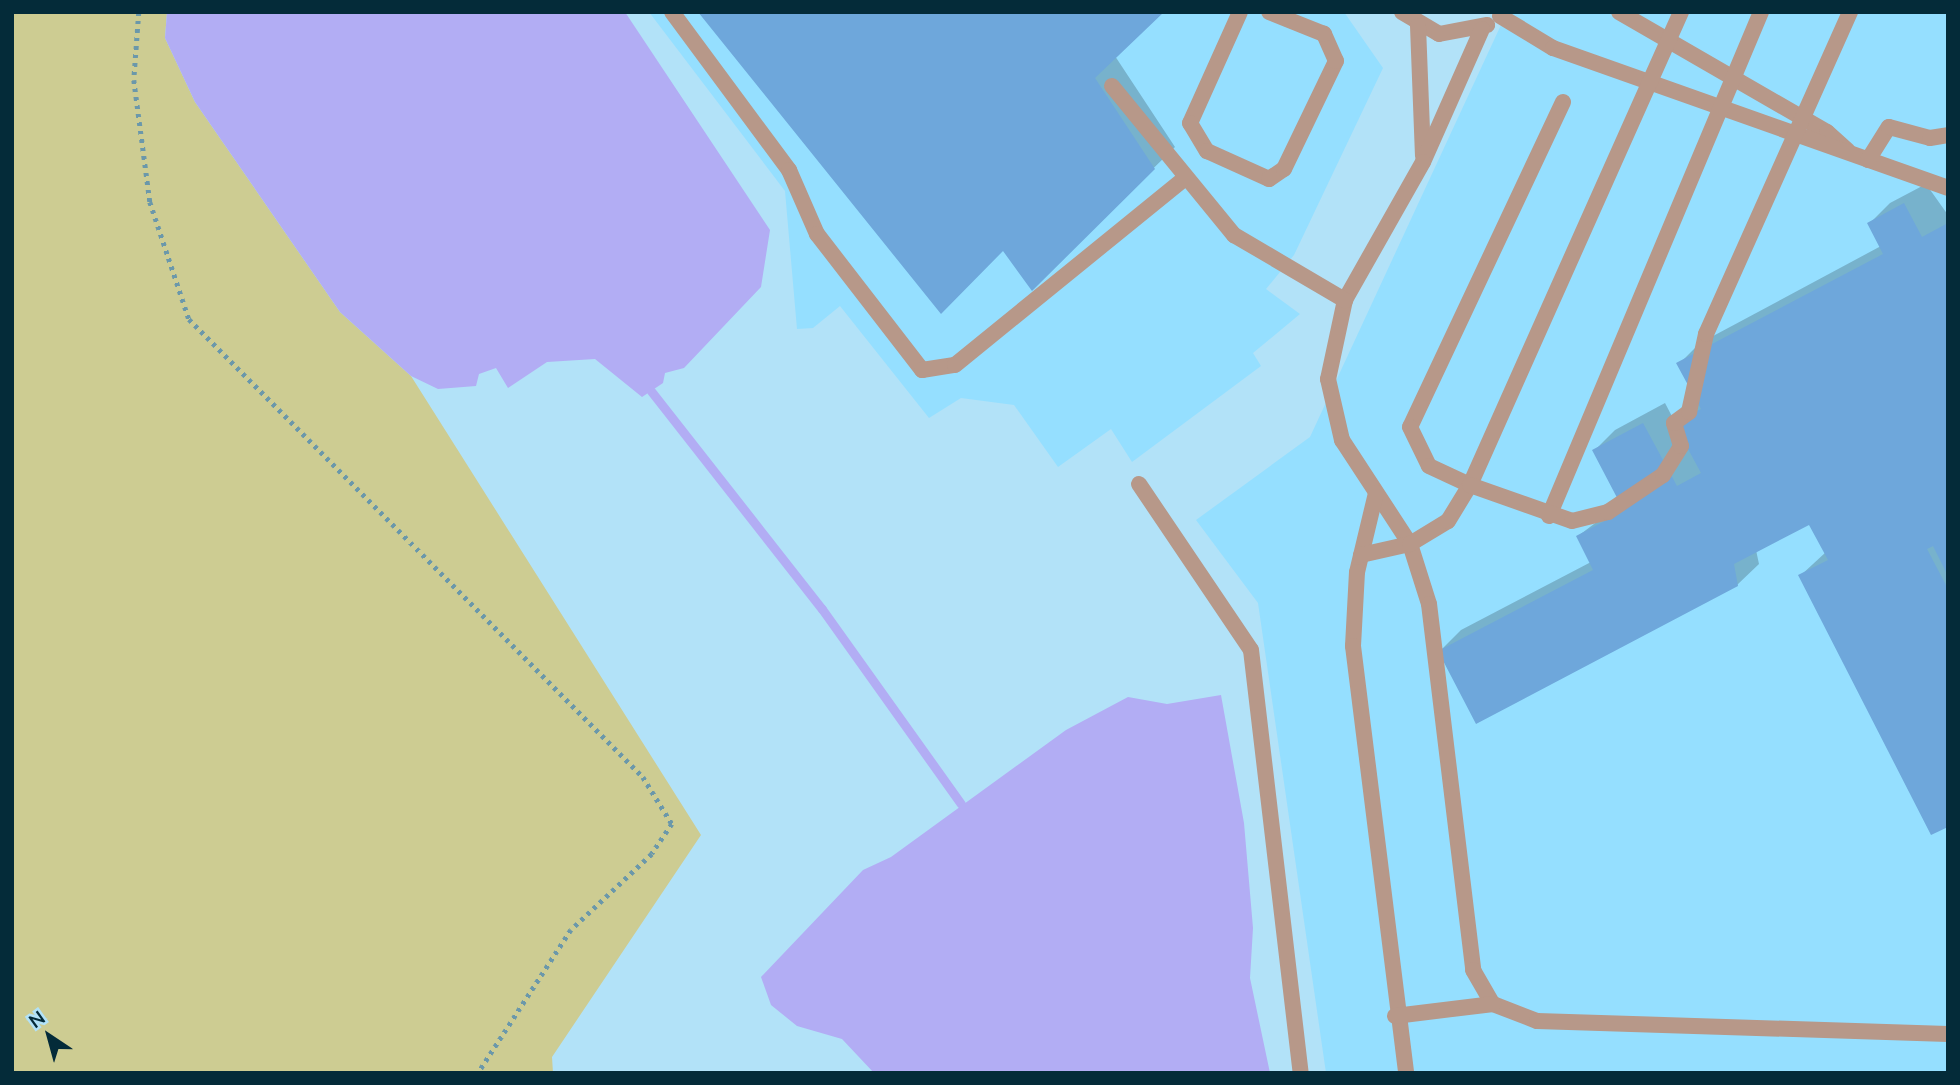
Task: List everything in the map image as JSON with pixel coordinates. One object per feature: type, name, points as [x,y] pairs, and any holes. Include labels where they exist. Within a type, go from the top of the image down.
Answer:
[{"type":"lane","points":[[672,12],[789,170],[817,234],[922,370],[955,365],[1184,179]]},
{"type":"lane","points":[[1240,12],[1190,123],[1207,151],[1269,180],[1284,169],[1336,61],[1324,34],[1269,12]]},
{"type":"lane","points":[[1402,12],[1418,26],[1439,34],[1482,29]]},
{"type":"lane","points":[[1619,12],[1803,118],[1860,157]]},
{"type":"lane","points":[[1361,555],[1410,544],[1448,521],[1471,485],[1681,12]]},
{"type":"lane","points":[[1549,516],[1760,12]]},
{"type":"lane","points":[[1563,102],[1410,427],[1429,466],[1549,516],[1572,521],[1608,512],[1674,463],[1681,446],[1674,423],[1689,412],[1696,358],[1850,12]]},
{"type":"lane","points":[[1493,1004],[1467,949],[1429,604],[1410,544],[1342,440],[1331,404],[1328,379],[1345,300],[1423,162],[1482,29],[1501,14],[1553,48],[1653,78],[1794,136],[1948,188]]},
{"type":"lane","points":[[1418,26],[1423,162]]},
{"type":"lane","points":[[1112,86],[1184,179],[1234,235],[1345,300]]},
{"type":"lane","points":[[1860,157],[1889,127],[1930,138],[1948,135]]},
{"type":"lane","points":[[1139,484],[1251,650],[1301,1073]]},
{"type":"lane","points":[[1376,493],[1361,555],[1353,646],[1395,1016],[1406,1073]]},
{"type":"lane","points":[[1395,1016],[1493,1004],[1537,1021],[1948,1034]]},
{"type":"path","points":[[139,12],[134,80],[150,202],[189,319],[643,776],[672,824],[652,855],[571,930],[478,1073]]},
{"type":"shaded area","points":[[12,12],[167,12],[165,38],[195,102],[340,312],[411,376],[701,835],[552,1057],[553,1073],[12,1073]]},
{"type":"shaded area","points":[[167,12],[625,12],[770,230],[761,287],[684,368],[665,373],[663,383],[642,397],[595,359],[547,362],[508,388],[496,368],[479,374],[476,386],[438,389],[411,376],[340,312],[195,102],[165,38]]},
{"type":"shaded area","points":[[649,12],[1344,12],[1383,68],[1294,255],[1266,289],[1300,314],[1253,353],[1261,366],[1132,462],[1111,429],[1058,467],[1014,405],[961,398],[929,418],[840,306],[813,328],[797,329],[785,191]]},
{"type":"shaded area","points":[[1507,12],[1948,12],[1948,1073],[1326,1073],[1258,603],[1196,520],[1310,437]]},
{"type":"shaded area","points":[[1221,695],[1244,823],[1253,928],[1250,978],[1270,1073],[874,1073],[842,1039],[797,1026],[771,1005],[761,977],[863,870],[891,857],[1066,730],[1128,697],[1167,704]]},
{"type":"building","points":[[698,12],[1164,12],[1095,78],[1155,169],[1032,291],[1003,251],[941,314]]},
{"type":"building","points":[[1904,203],[1922,237],[1948,223],[1948,576],[1933,546],[1927,549],[1948,589],[1948,827],[1931,835],[1798,575],[1828,560],[1809,525],[1734,564],[1738,586],[1476,724],[1438,651],[1593,570],[1576,536],[1624,511],[1592,450],[1643,423],[1677,486],[1701,473],[1674,423],[1701,409],[1676,363],[1883,254],[1867,223]]},
{"type":"waterway","points":[[651,391],[822,609],[961,804]]}]
